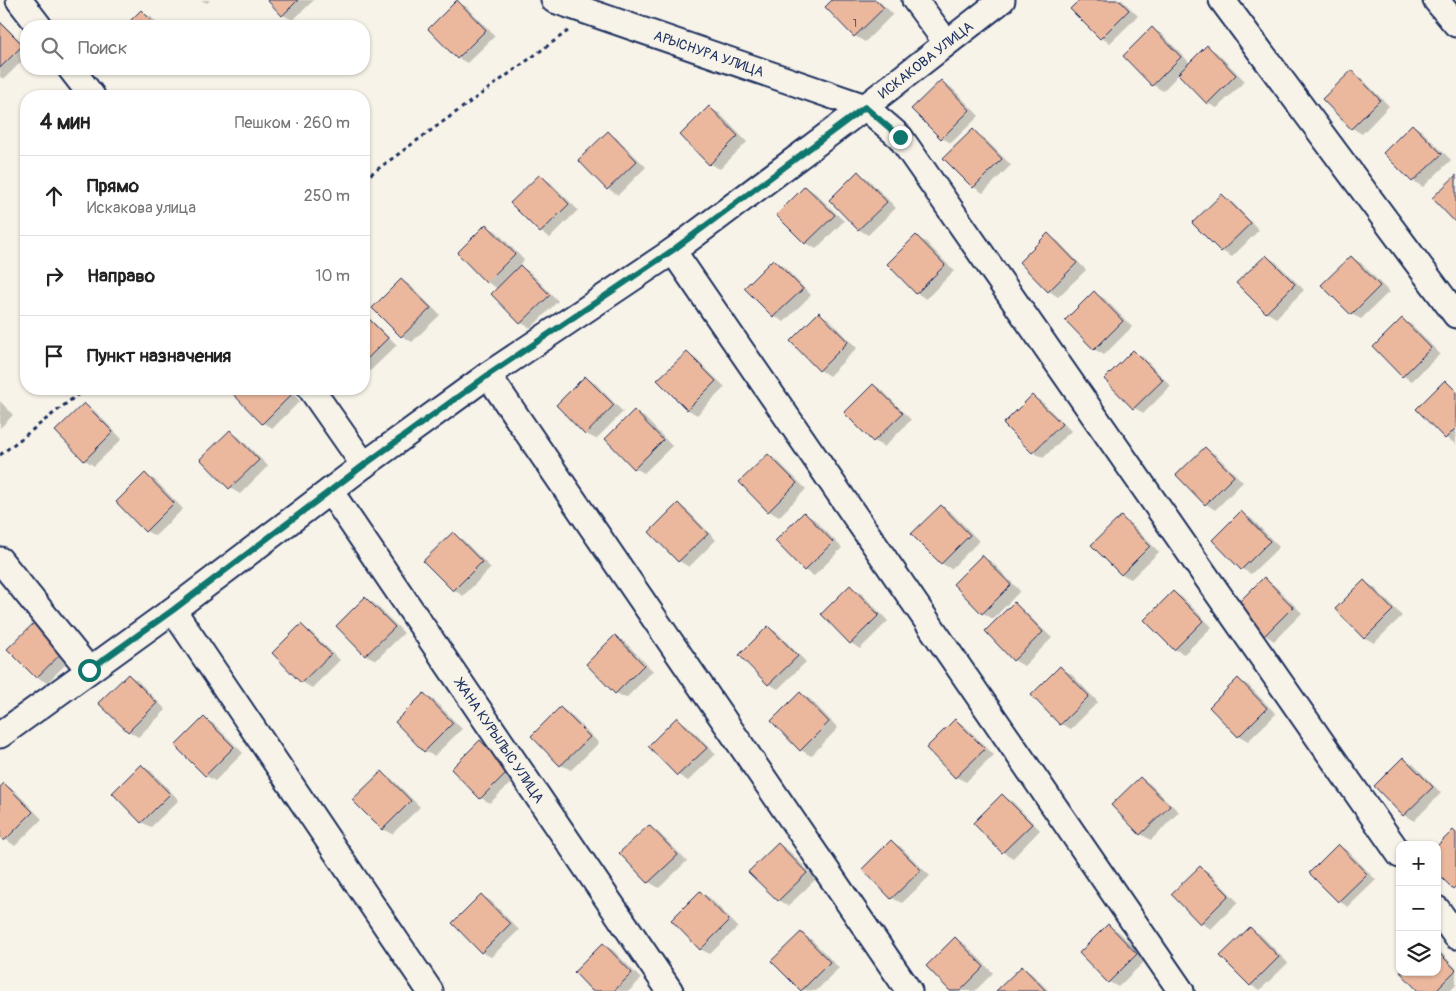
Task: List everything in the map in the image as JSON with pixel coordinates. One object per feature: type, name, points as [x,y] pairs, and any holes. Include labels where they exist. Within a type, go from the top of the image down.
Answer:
[{"type":"street","points":[[19,0],[34,20]]},
{"type":"street","name":"АРЫСНУРА УЛИЦА","points":[[554,0],[865,107]]},
{"type":"street","points":[[915,0],[946,42]]},
{"type":"street","name":"ИСКАКОВА УЛИЦА","points":[[0,735],[173,610],[364,465],[488,375],[673,250],[865,107],[1002,0]]},
{"type":"street","points":[[1222,0],[1456,315]]},
{"type":"street","points":[[1436,0],[1456,24]]},
{"type":"street","points":[[76,75],[87,90]]},
{"type":"street","points":[[865,107],[900,137],[1396,849]]},
{"type":"street","points":[[673,250],[1181,991]]},
{"type":"street","points":[[488,375],[910,991]]},
{"type":"street","points":[[314,395],[364,465]]},
{"type":"street","name":"ЖАНА КУРЫЛЫС УЛИЦА","points":[[330,491],[670,991]]},
{"type":"street","points":[[0,560],[89,670]]},
{"type":"street","points":[[173,610],[430,991]]},
{"type":"street","points":[[1441,915],[1456,936]]},
{"type":"path","points":[[370,175],[592,13]]},
{"type":"path","points":[[0,455],[77,395]]},
{"type":"building","points":[[267,0],[298,0],[282,16]]},
{"type":"building","points":[[457,0],[486,30],[457,59],[428,29]]},
{"type":"building","points":[[832,0],[876,0],[884,8],[854,37],[825,7]]},
{"type":"building","points":[[1079,0],[1119,0],[1129,10],[1100,39],[1070,9]]},
{"type":"building","points":[[141,10],[151,20],[131,20]]},
{"type":"building","points":[[0,22],[20,42],[20,48],[0,68]]},
{"type":"building","points":[[1152,27],[1181,57],[1152,86],[1123,56]]},
{"type":"building","points":[[1207,45],[1236,75],[1207,104],[1178,74]]},
{"type":"building","points":[[1352,70],[1380,100],[1351,129],[1322,99]]},
{"type":"building","points":[[941,80],[970,110],[941,139],[911,109]]},
{"type":"building","points":[[709,106],[738,136],[709,165],[680,135]]},
{"type":"building","points":[[1412,124],[1442,154],[1412,182],[1383,153]]},
{"type":"building","points":[[973,129],[1002,159],[973,188],[943,158]]},
{"type":"building","points":[[608,131],[637,161],[607,190],[578,160]]},
{"type":"building","points":[[858,171],[887,202],[858,230],[829,200]]},
{"type":"building","points":[[540,174],[569,204],[540,233],[510,203]]},
{"type":"building","points":[[1456,175],[1456,223],[1432,198]]},
{"type":"building","points":[[805,186],[835,215],[805,244],[776,215]]},
{"type":"building","points":[[1222,194],[1251,223],[1221,252],[1192,223]]},
{"type":"building","points":[[486,224],[515,254],[486,283],[457,253]]},
{"type":"building","points":[[1048,233],[1077,263],[1048,292],[1019,262]]},
{"type":"building","points":[[916,235],[945,265],[916,294],[887,264]]},
{"type":"building","points":[[1266,255],[1295,284],[1266,313],[1236,283]]},
{"type":"building","points":[[1351,256],[1380,286],[1351,315],[1321,285]]},
{"type":"building","points":[[773,259],[803,289],[773,317],[744,288]]},
{"type":"building","points":[[520,265],[550,295],[520,324],[491,294]]},
{"type":"building","points":[[401,279],[431,308],[401,337],[372,308]]},
{"type":"building","points":[[1094,291],[1123,321],[1094,350],[1065,320]]},
{"type":"building","points":[[819,312],[848,342],[819,371],[790,341]]},
{"type":"building","points":[[1402,318],[1431,348],[1402,377],[1373,347]]},
{"type":"building","points":[[370,320],[388,338],[370,356]]},
{"type":"building","points":[[1133,350],[1163,380],[1133,409],[1104,379]]},
{"type":"building","points":[[687,352],[716,381],[687,410],[657,380]]},
{"type":"building","points":[[585,376],[614,405],[585,435],[556,405]]},
{"type":"building","points":[[1445,380],[1456,391],[1456,428],[1445,439],[1416,409]]},
{"type":"building","points":[[873,384],[903,413],[873,442],[844,413]]},
{"type":"building","points":[[234,395],[291,395],[262,424]]},
{"type":"building","points":[[1032,395],[1062,424],[1032,453],[1003,424]]},
{"type":"building","points":[[84,403],[113,432],[84,461],[55,431]]},
{"type":"building","points":[[634,410],[663,440],[634,469],[605,439]]},
{"type":"building","points":[[230,430],[259,460],[229,489],[200,459]]},
{"type":"building","points":[[1205,447],[1234,476],[1205,505],[1176,475]]},
{"type":"building","points":[[768,454],[797,483],[768,512],[739,482]]},
{"type":"building","points":[[145,473],[174,503],[145,532],[116,502]]},
{"type":"building","points":[[678,503],[708,534],[678,562],[649,532]]},
{"type":"building","points":[[941,505],[970,535],[941,564],[911,534]]},
{"type":"building","points":[[1241,511],[1270,541],[1241,570],[1212,540]]},
{"type":"building","points":[[804,512],[833,542],[804,571],[775,541]]},
{"type":"building","points":[[1121,516],[1150,546],[1121,575],[1091,545]]},
{"type":"building","points":[[453,532],[482,562],[453,591],[423,561]]},
{"type":"building","points":[[982,555],[1011,585],[982,614],[953,584]]},
{"type":"building","points":[[1264,577],[1293,607],[1264,636],[1235,606]]},
{"type":"building","points":[[1364,580],[1393,610],[1364,639],[1335,609]]},
{"type":"building","points":[[850,585],[879,615],[850,644],[821,614]]},
{"type":"building","points":[[1173,591],[1203,621],[1174,650],[1144,620]]},
{"type":"building","points":[[365,597],[395,627],[365,656],[336,626]]},
{"type":"building","points":[[1014,602],[1043,632],[1013,661],[985,631]]},
{"type":"building","points":[[37,620],[66,649],[36,678],[7,649]]},
{"type":"building","points":[[301,624],[331,654],[301,683],[272,653]]},
{"type":"building","points":[[768,626],[798,656],[768,685],[739,655]]},
{"type":"building","points":[[615,635],[644,665],[615,694],[586,664]]},
{"type":"building","points":[[1060,666],[1089,696],[1060,725],[1031,695]]},
{"type":"building","points":[[128,674],[157,703],[128,732],[98,703]]},
{"type":"building","points":[[1238,678],[1267,708],[1238,737],[1209,707]]},
{"type":"building","points":[[800,692],[829,722],[800,751],[771,721]]},
{"type":"building","points":[[424,693],[453,723],[424,752],[395,722]]},
{"type":"building","points":[[560,707],[590,737],[560,766],[531,736]]},
{"type":"building","points":[[204,717],[234,747],[205,776],[175,746]]},
{"type":"building","points":[[677,717],[707,748],[677,776],[648,746]]},
{"type":"building","points":[[955,719],[985,749],[955,778],[926,748]]},
{"type":"building","points":[[480,740],[509,770],[480,799],[451,769]]},
{"type":"building","points":[[1403,757],[1433,787],[1403,816],[1374,786]]},
{"type":"building","points":[[141,764],[170,794],[141,823],[112,793]]},
{"type":"building","points":[[382,771],[411,801],[382,830],[352,800]]},
{"type":"building","points":[[1140,777],[1170,806],[1140,835],[1111,805]]},
{"type":"building","points":[[4,783],[33,812],[4,841],[0,837],[0,787]]},
{"type":"building","points":[[1002,794],[1032,824],[1002,853],[973,823]]},
{"type":"building","points":[[649,825],[678,855],[648,883],[619,853]]},
{"type":"building","points":[[1453,830],[1456,833],[1456,886],[1453,889],[1441,877],[1441,842]]},
{"type":"building","points":[[891,840],[921,870],[891,899],[862,869]]},
{"type":"building","points":[[778,843],[807,873],[778,901],[748,872]]},
{"type":"building","points":[[1338,844],[1367,874],[1338,902],[1309,873]]},
{"type":"building","points":[[1200,866],[1229,895],[1200,924],[1171,894]]},
{"type":"building","points":[[700,891],[729,921],[700,950],[671,920]]},
{"type":"building","points":[[481,894],[510,924],[481,953],[452,923]]},
{"type":"building","points":[[1108,924],[1137,954],[1108,983],[1079,953]]},
{"type":"building","points":[[1250,927],[1279,957],[1250,986],[1220,956]]},
{"type":"building","points":[[801,932],[830,962],[801,991],[771,961]]},
{"type":"building","points":[[955,937],[984,967],[960,991],[950,991],[926,966]]},
{"type":"building","points":[[603,943],[632,973],[614,991],[592,991],[574,972]]},
{"type":"building","points":[[1441,955],[1456,970],[1435,991],[1418,991],[1404,976],[1441,976]]},
{"type":"building","points":[[1022,966],[1046,991],[996,991]]},
{"type":"route","points":[[89,670],[173,610],[364,465],[488,375],[673,250],[865,107],[900,137]]}]
